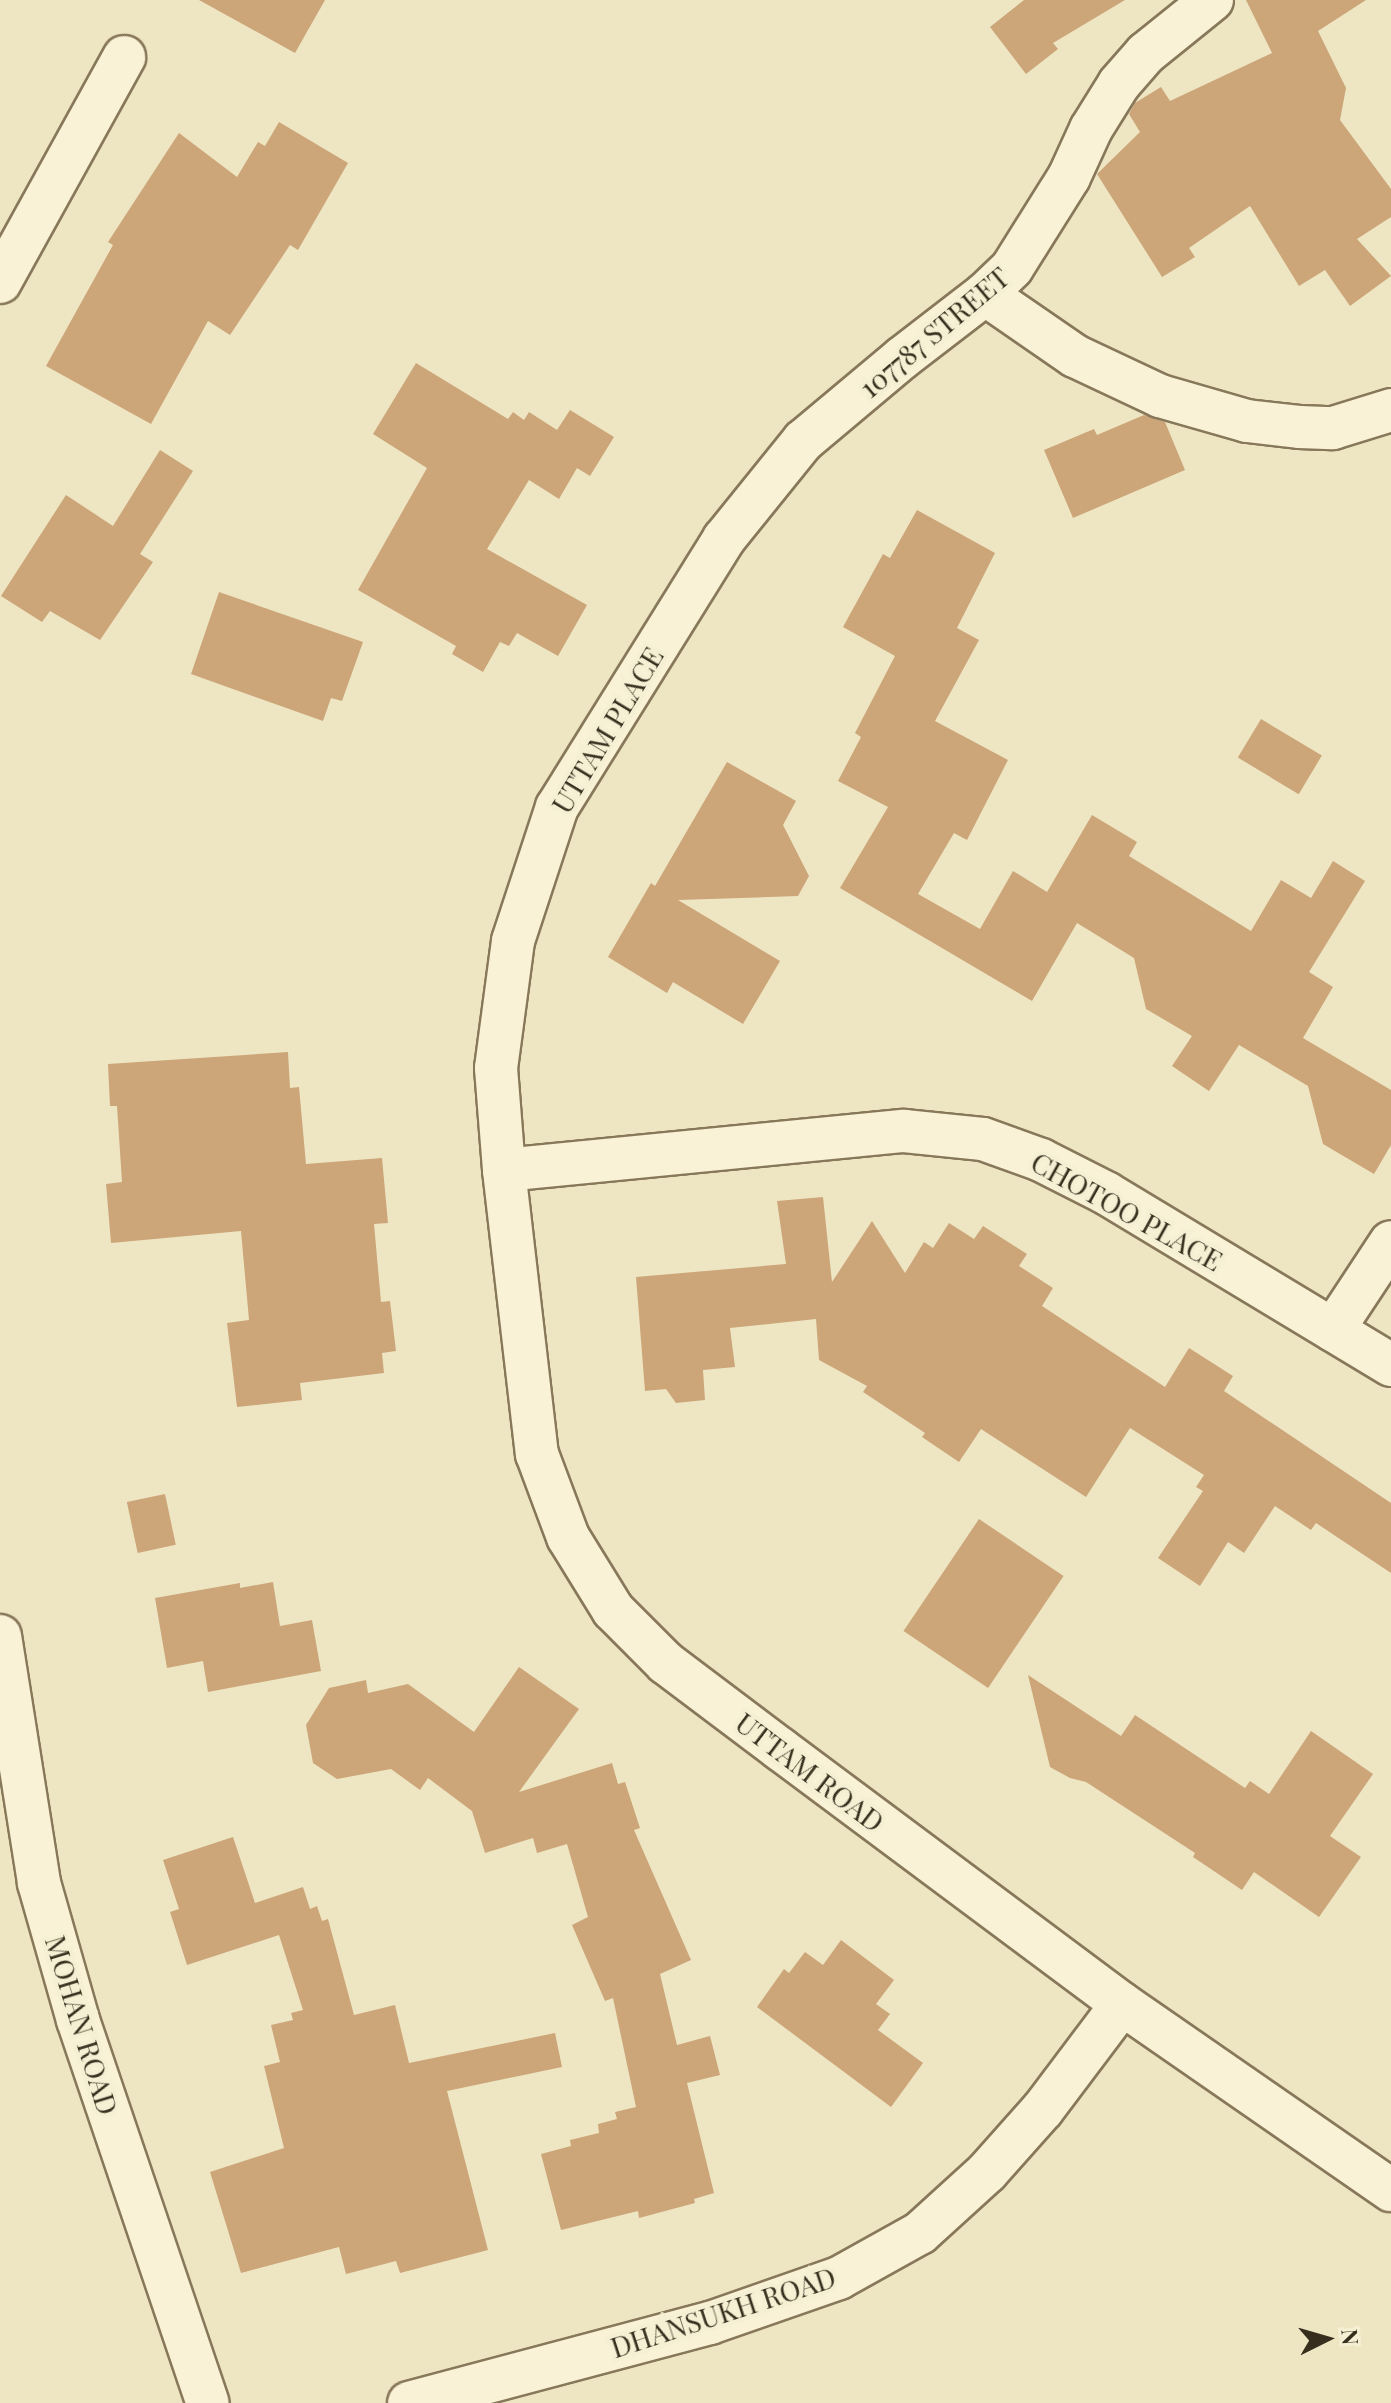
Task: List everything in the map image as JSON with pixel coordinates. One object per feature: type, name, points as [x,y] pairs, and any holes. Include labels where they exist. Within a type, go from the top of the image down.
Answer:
[{"type":"street","name":"107787 STREET","points":[[724,539],[803,441],[985,294],[1029,245],[1119,84],[1146,53],[1212,0]]},
{"type":"street","points":[[0,282],[124,57]]},
{"type":"street","points":[[985,294],[1075,356],[1160,396],[1247,421],[1333,428],[1391,410]]},
{"type":"street","name":"UTTAM PLACE","points":[[504,1170],[496,1068],[513,941],[557,807],[724,539]]},
{"type":"street","name":"CHOTOO PLACE","points":[[504,1170],[904,1131],[983,1139],[1041,1160],[1106,1193],[1391,1365]]},
{"type":"street","name":"UTTAM ROAD","points":[[504,1170],[537,1454],[568,1537],[613,1610],[666,1663],[1122,2004],[1391,2190]]},
{"type":"street","points":[[1333,1330],[1391,1242]]},
{"type":"street","name":"MOHAN ROAD","points":[[0,1636],[39,1883],[78,2020],[208,2403]]},
{"type":"street","name":"DHANSUKH ROAD","points":[[409,2403],[710,2323],[839,2278],[920,2233],[987,2172],[1043,2109],[1122,2004]]},
{"type":"building","points":[[199,0],[325,0],[295,53]]},
{"type":"building","points":[[1024,0],[1125,0],[1053,43],[1058,49],[1026,74],[990,27]]},
{"type":"building","points":[[1246,0],[1366,0],[1318,31],[1346,88],[1340,120],[1391,189],[1391,217],[1357,239],[1391,276],[1350,306],[1325,270],[1299,286],[1250,206],[1189,248],[1195,257],[1162,277],[1097,174],[1140,132],[1129,114],[1135,103],[1161,87],[1170,101],[1272,53]]},
{"type":"building","points":[[279,122],[348,163],[298,250],[290,245],[230,335],[208,321],[151,424],[46,366],[113,245],[108,242],[179,133],[237,177],[258,142],[265,146]]},
{"type":"building","points":[[416,363],[508,419],[513,412],[524,420],[529,412],[557,430],[570,410],[614,437],[590,476],[577,468],[559,499],[529,480],[487,549],[587,605],[558,656],[517,633],[509,646],[500,642],[483,672],[452,654],[456,646],[358,590],[427,468],[373,434]]},
{"type":"building","points":[[1144,415],[1165,422],[1185,470],[1073,518],[1044,450],[1094,429],[1097,435]]},
{"type":"building","points":[[160,450],[193,471],[140,554],[153,562],[100,640],[50,611],[42,622],[1,596],[66,495],[113,526]]},
{"type":"building","points":[[917,510],[995,553],[957,628],[979,640],[935,721],[1008,760],[967,840],[954,833],[918,894],[980,929],[1013,871],[1047,892],[1092,815],[1137,842],[1129,856],[1251,931],[1281,880],[1311,898],[1333,861],[1365,881],[1309,972],[1333,987],[1303,1038],[1391,1090],[1391,1145],[1374,1174],[1323,1144],[1308,1086],[1239,1045],[1209,1091],[1172,1066],[1192,1036],[1146,1009],[1134,958],[1077,923],[1032,1001],[840,888],[888,807],[838,781],[861,737],[855,733],[895,656],[843,627],[883,554],[890,558]]},
{"type":"building","points":[[219,592],[363,642],[342,701],[331,698],[323,721],[191,674]]},
{"type":"building","points":[[1261,719],[1322,756],[1299,794],[1238,758]]},
{"type":"building","points":[[727,762],[796,801],[783,825],[809,876],[798,896],[678,900],[780,961],[743,1024],[673,982],[667,993],[608,957],[651,883],[655,886]]},
{"type":"building","points":[[288,1052],[290,1088],[299,1087],[306,1164],[382,1158],[388,1223],[374,1224],[381,1302],[390,1301],[396,1351],[382,1353],[384,1373],[300,1383],[302,1400],[237,1407],[227,1323],[249,1320],[241,1231],[111,1243],[106,1184],[122,1182],[117,1106],[110,1106],[108,1064]]},
{"type":"building","points":[[823,1197],[832,1282],[872,1221],[905,1273],[924,1242],[933,1248],[949,1223],[974,1239],[983,1226],[1027,1254],[1019,1266],[1053,1288],[1042,1306],[1165,1387],[1189,1348],[1233,1376],[1224,1391],[1391,1503],[1391,1573],[1316,1523],[1311,1530],[1275,1506],[1244,1553],[1228,1542],[1200,1586],[1158,1558],[1203,1491],[1196,1487],[1204,1475],[1130,1428],[1086,1497],[981,1429],[959,1462],[922,1437],[925,1433],[863,1392],[867,1386],[819,1360],[816,1319],[730,1328],[735,1367],[703,1370],[705,1400],[676,1403],[666,1389],[645,1391],[636,1277],[786,1264],[777,1201]]},
{"type":"building","points":[[165,1494],[176,1545],[138,1553],[127,1502]]},
{"type":"building","points":[[979,1519],[1064,1576],[988,1688],[904,1631]]},
{"type":"building","points":[[273,1582],[280,1626],[312,1620],[321,1671],[208,1692],[203,1661],[167,1668],[155,1598],[240,1583],[240,1588]]},
{"type":"building","points":[[519,1667],[579,1709],[519,1792],[612,1763],[618,1784],[625,1782],[640,1828],[634,1830],[691,1960],[660,1974],[677,2045],[710,2036],[720,2075],[687,2083],[714,2193],[694,2199],[695,2203],[639,2218],[638,2211],[561,2230],[541,2154],[571,2146],[570,2140],[599,2133],[598,2124],[617,2119],[615,2112],[636,2107],[613,1998],[605,2001],[572,1925],[588,1917],[567,1844],[537,1853],[533,1838],[485,1853],[472,1811],[428,1778],[420,1790],[391,1769],[337,1779],[313,1763],[306,1725],[329,1688],[366,1680],[368,1693],[408,1684],[474,1732]]},
{"type":"building","points":[[1028,1675],[1121,1736],[1135,1715],[1245,1788],[1250,1781],[1269,1794],[1311,1731],[1373,1774],[1330,1836],[1361,1857],[1319,1917],[1254,1872],[1242,1890],[1193,1857],[1195,1853],[1086,1782],[1070,1778],[1050,1767]]},
{"type":"building","points":[[233,1837],[255,1903],[303,1887],[310,1909],[317,1906],[322,1921],[328,1919],[354,2015],[395,2005],[409,2063],[555,2033],[562,2067],[447,2091],[488,2250],[400,2273],[396,2261],[346,2274],[339,2247],[241,2273],[210,2172],[284,2148],[264,2066],[280,2062],[271,2025],[293,2020],[291,2013],[303,2010],[279,1935],[187,1965],[170,1912],[179,1909],[163,1860]]},
{"type":"building","points":[[841,1940],[894,1980],[876,2004],[890,2014],[878,2030],[923,2063],[891,2107],[757,2007],[784,1969],[789,1973],[805,1952],[823,1965]]}]
